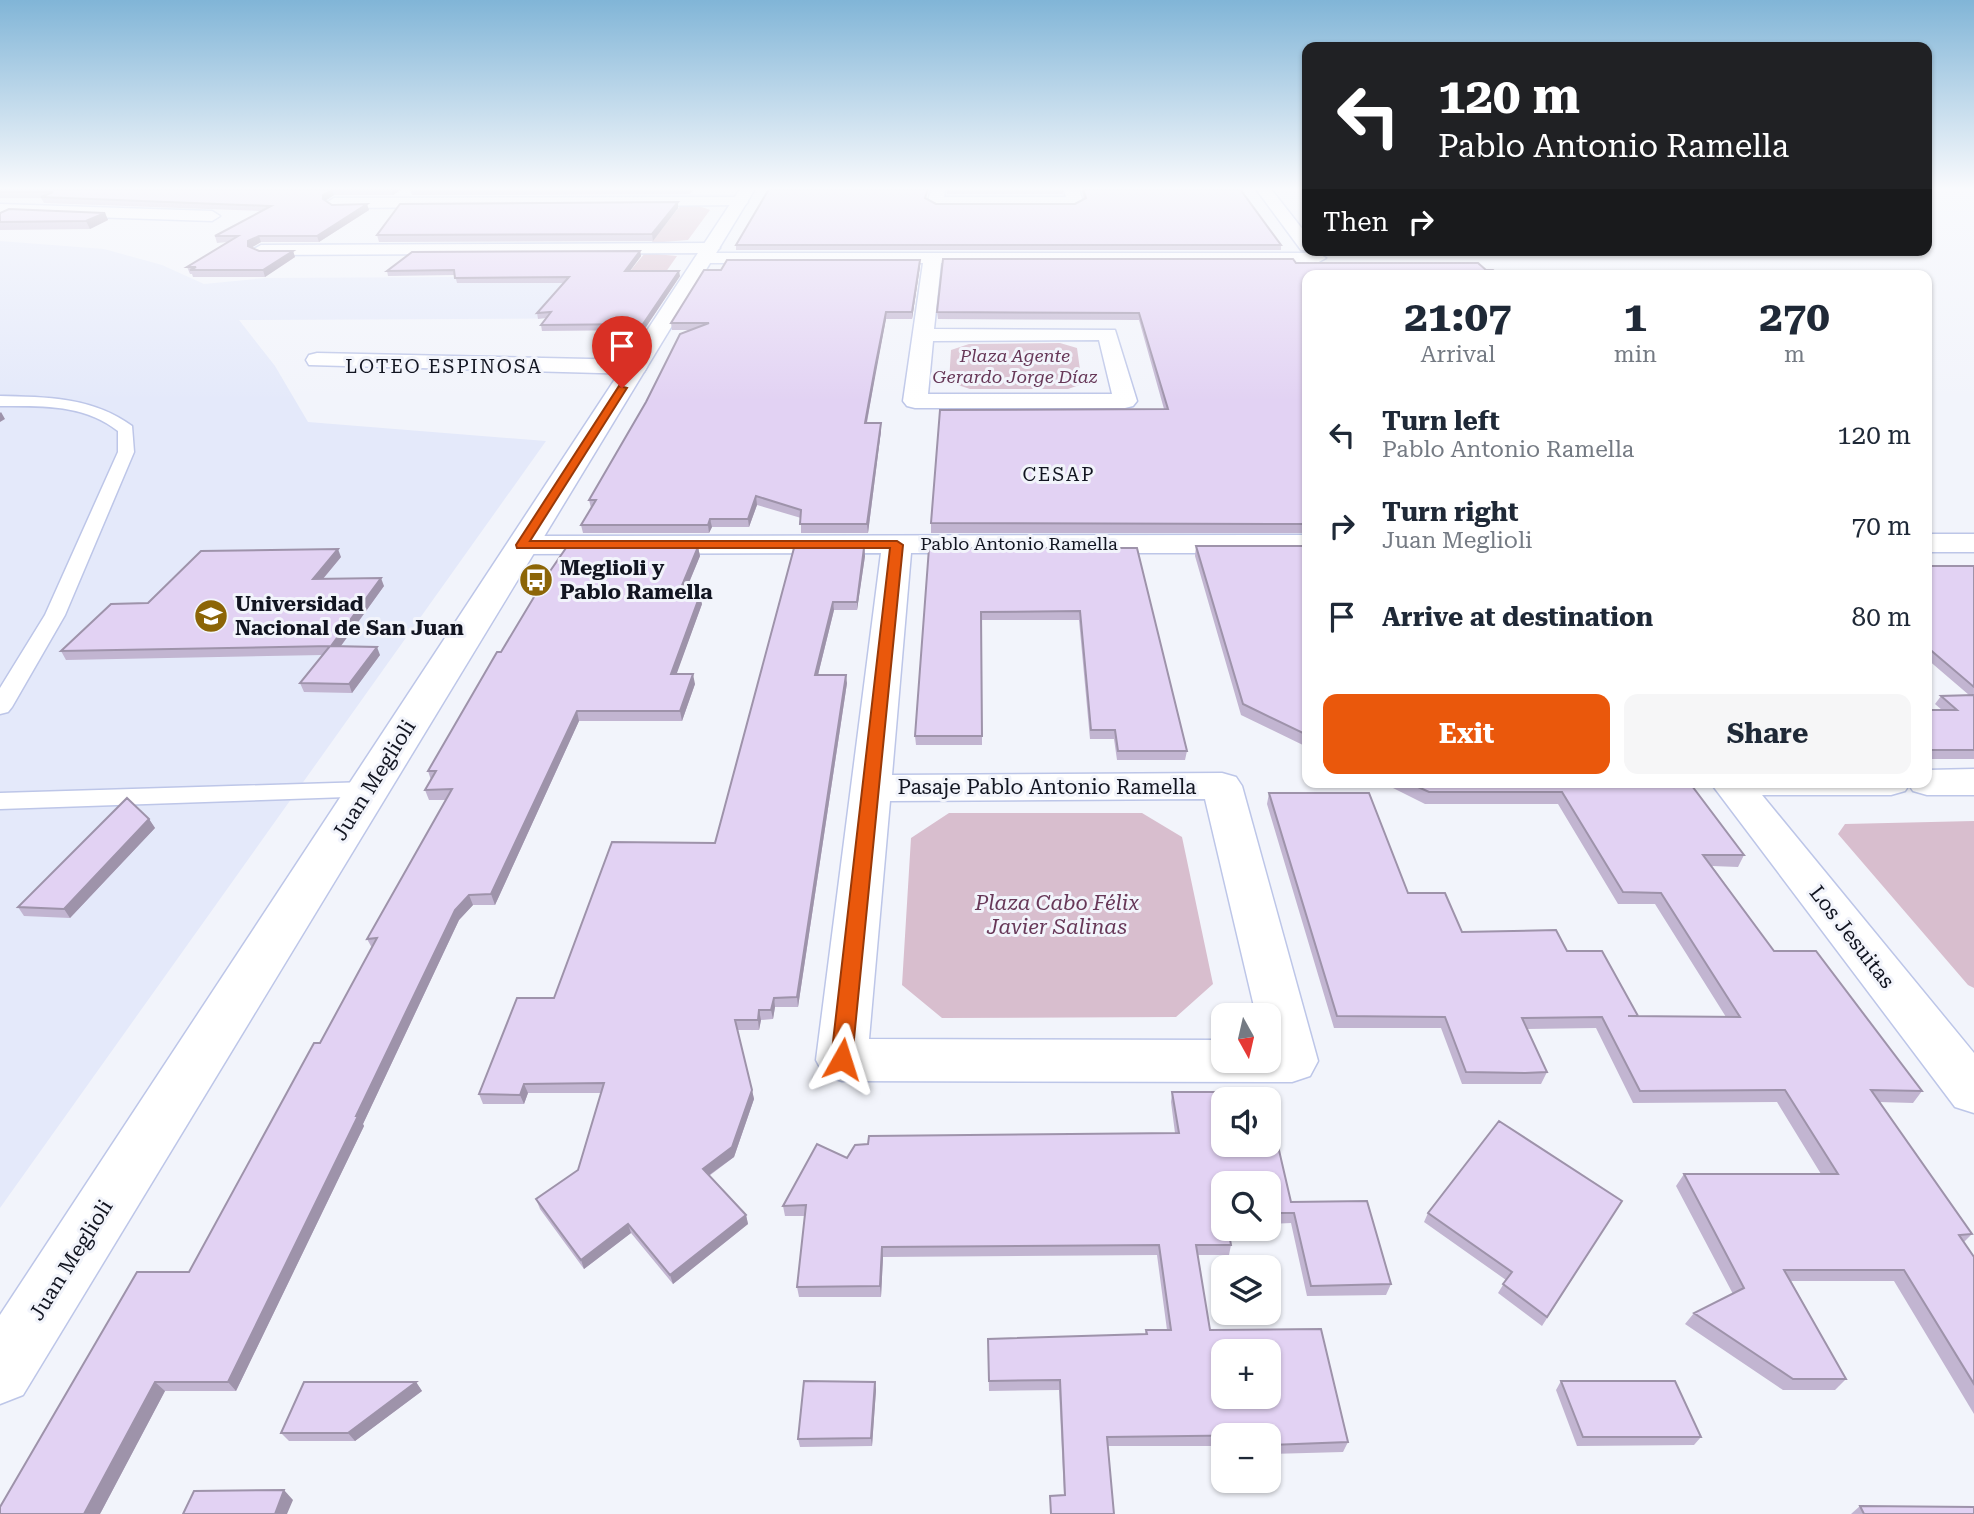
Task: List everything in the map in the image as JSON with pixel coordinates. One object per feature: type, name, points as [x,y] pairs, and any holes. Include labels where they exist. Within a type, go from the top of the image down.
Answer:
[{"type":"street","name":"Juan Meglioli","points":[[0,1372],[704,260]]},
{"type":"street","points":[[923,335],[1108,334],[1125,401],[915,401],[923,335],[933,260]]},
{"type":"street","points":[[317,360],[636,367]]},
{"type":"street","points":[[1932,543],[1974,543]]},
{"type":"street","name":"Pablo Antonio Ramella","points":[[522,545],[1302,544]]},
{"type":"street","name":"Pasaje Pablo Antonio Ramella","points":[[872,788],[1222,786],[1292,1061],[842,1059],[897,545]]},
{"type":"street","points":[[1932,782],[1974,782]]},
{"type":"street","name":"Los Jesuitas","points":[[1734,788],[1966,1071]]},
{"type":"lane","points":[[0,401],[87,408],[115,418],[126,429],[126,452],[55,615],[0,707]]},
{"type":"lane","points":[[0,801],[367,790]]},
{"type":"shaded area","name":"Universidad Nacional de San Juan","points":[[0,260],[143,260],[162,265],[204,284],[265,278],[663,276],[634,318],[239,320],[275,366],[308,422],[546,441],[0,1208]]},
{"type":"green space","points":[[640,260],[674,260],[663,276],[626,276]]},
{"type":"green space","name":"Plaza Agente Gerardo Jorge Díaz","points":[[1060,343],[1077,348],[1082,384],[1068,389],[970,389],[949,382],[951,350],[969,344]]},
{"type":"green space","name":"Plaza Cabo Félix Javier Salinas","points":[[949,813],[1142,813],[1182,837],[1213,984],[1176,1017],[942,1018],[902,985],[911,838]]},
{"type":"green space","points":[[1974,821],[1974,988],[1968,985],[1838,834],[1845,824]]},
{"type":"building","points":[[199,260],[279,260],[263,270],[190,270],[196,267],[187,267]]},
{"type":"building","points":[[402,260],[634,260],[625,271],[679,271],[643,324],[541,325],[551,312],[537,313],[569,277],[455,278],[454,270],[387,271]]},
{"type":"building","points":[[727,260],[920,260],[912,312],[886,312],[865,423],[881,423],[867,524],[800,524],[801,510],[756,496],[748,519],[710,519],[708,525],[581,525],[596,500],[589,500],[646,402],[680,334],[709,323],[671,323],[704,270],[721,270]]},
{"type":"building","points":[[943,260],[1293,260],[1296,263],[1478,263],[1486,270],[1302,270],[1302,524],[931,523],[940,410],[1168,409],[1139,313],[937,312]]},
{"type":"building","points":[[1196,546],[1302,546],[1302,733],[1243,704]]},
{"type":"building","points":[[698,547],[678,595],[700,595],[671,674],[693,674],[680,711],[577,711],[491,894],[469,895],[455,910],[228,1382],[155,1382],[84,1514],[0,1514],[0,1507],[137,1272],[189,1272],[314,1043],[320,1043],[377,938],[367,939],[452,789],[425,790],[436,771],[428,771],[497,652],[501,652],[566,548]]},
{"type":"building","points":[[794,548],[864,548],[857,602],[833,602],[815,675],[846,675],[797,997],[774,998],[771,1010],[759,1010],[758,1020],[735,1020],[752,1090],[732,1147],[703,1169],[746,1215],[670,1275],[628,1224],[581,1260],[536,1199],[578,1170],[604,1083],[524,1084],[520,1095],[479,1094],[517,998],[554,998],[612,842],[715,843]]},
{"type":"building","points":[[929,548],[1137,548],[1187,751],[1118,751],[1115,730],[1091,730],[1080,611],[981,612],[982,736],[915,736]]},
{"type":"building","points":[[338,549],[313,579],[381,578],[331,646],[377,647],[349,684],[300,683],[330,646],[61,651],[111,604],[148,603],[201,551]]},
{"type":"building","points":[[1932,566],[1974,566],[1974,687],[1932,651]]},
{"type":"building","points":[[1974,695],[1974,750],[1932,750],[1932,710],[1957,710],[1941,696]]},
{"type":"building","points":[[1420,788],[1694,788],[1744,855],[1703,855],[1774,951],[1816,951],[1922,1091],[1871,1090],[1972,1234],[1959,1235],[1974,1257],[1974,1384],[1904,1270],[1784,1270],[1846,1379],[1793,1379],[1694,1313],[1744,1288],[1684,1174],[1838,1174],[1785,1090],[1640,1091],[1602,1017],[1522,1018],[1547,1072],[1525,1073],[1466,1072],[1445,1017],[1337,1016],[1269,793],[1369,793],[1408,893],[1445,893],[1462,932],[1556,930],[1567,951],[1602,951],[1638,1016],[1628,1016],[1740,1017],[1661,893],[1623,892],[1562,792],[1429,792]]},
{"type":"building","points":[[127,798],[149,819],[64,909],[18,907]]},
{"type":"building","points":[[1172,1092],[1211,1092],[1211,1157],[1281,1157],[1291,1202],[1367,1201],[1391,1284],[1311,1286],[1294,1213],[1281,1213],[1281,1171],[1211,1171],[1211,1241],[1230,1241],[1231,1245],[1196,1245],[1210,1330],[1321,1329],[1348,1442],[1281,1445],[1281,1423],[1211,1423],[1211,1436],[1107,1437],[1114,1514],[1051,1514],[1050,1496],[1065,1495],[1060,1380],[989,1381],[988,1339],[1147,1334],[1146,1330],[1171,1330],[1159,1245],[882,1247],[880,1286],[797,1287],[806,1205],[783,1206],[817,1144],[847,1158],[855,1145],[868,1144],[869,1136],[1179,1133]]},
{"type":"building","points":[[1499,1121],[1622,1201],[1547,1317],[1503,1284],[1512,1272],[1428,1213]]},
{"type":"building","points":[[804,1381],[875,1382],[871,1438],[798,1439]]},
{"type":"building","points":[[1561,1381],[1675,1381],[1701,1437],[1583,1437]]},
{"type":"building","points":[[304,1382],[416,1382],[348,1433],[281,1433]]},
{"type":"building","points":[[284,1490],[275,1514],[183,1514],[194,1491]]},
{"type":"building","points":[[1860,1506],[1974,1507],[1974,1514],[1864,1514]]},
{"type":"place","name":"Meglioli y Pablo Ramella","points":[[536,580]]},
{"type":"place","name":"Universidad Nacional de San Juan","points":[[211,616]]},
{"type":"district","name":"LOTEO ESPINOSA","points":[[444,366]]},
{"type":"district","name":"CESAP","points":[[1059,474]]},
{"type":"route","points":[[622,388],[522,545],[897,545],[842,1059]]}]
